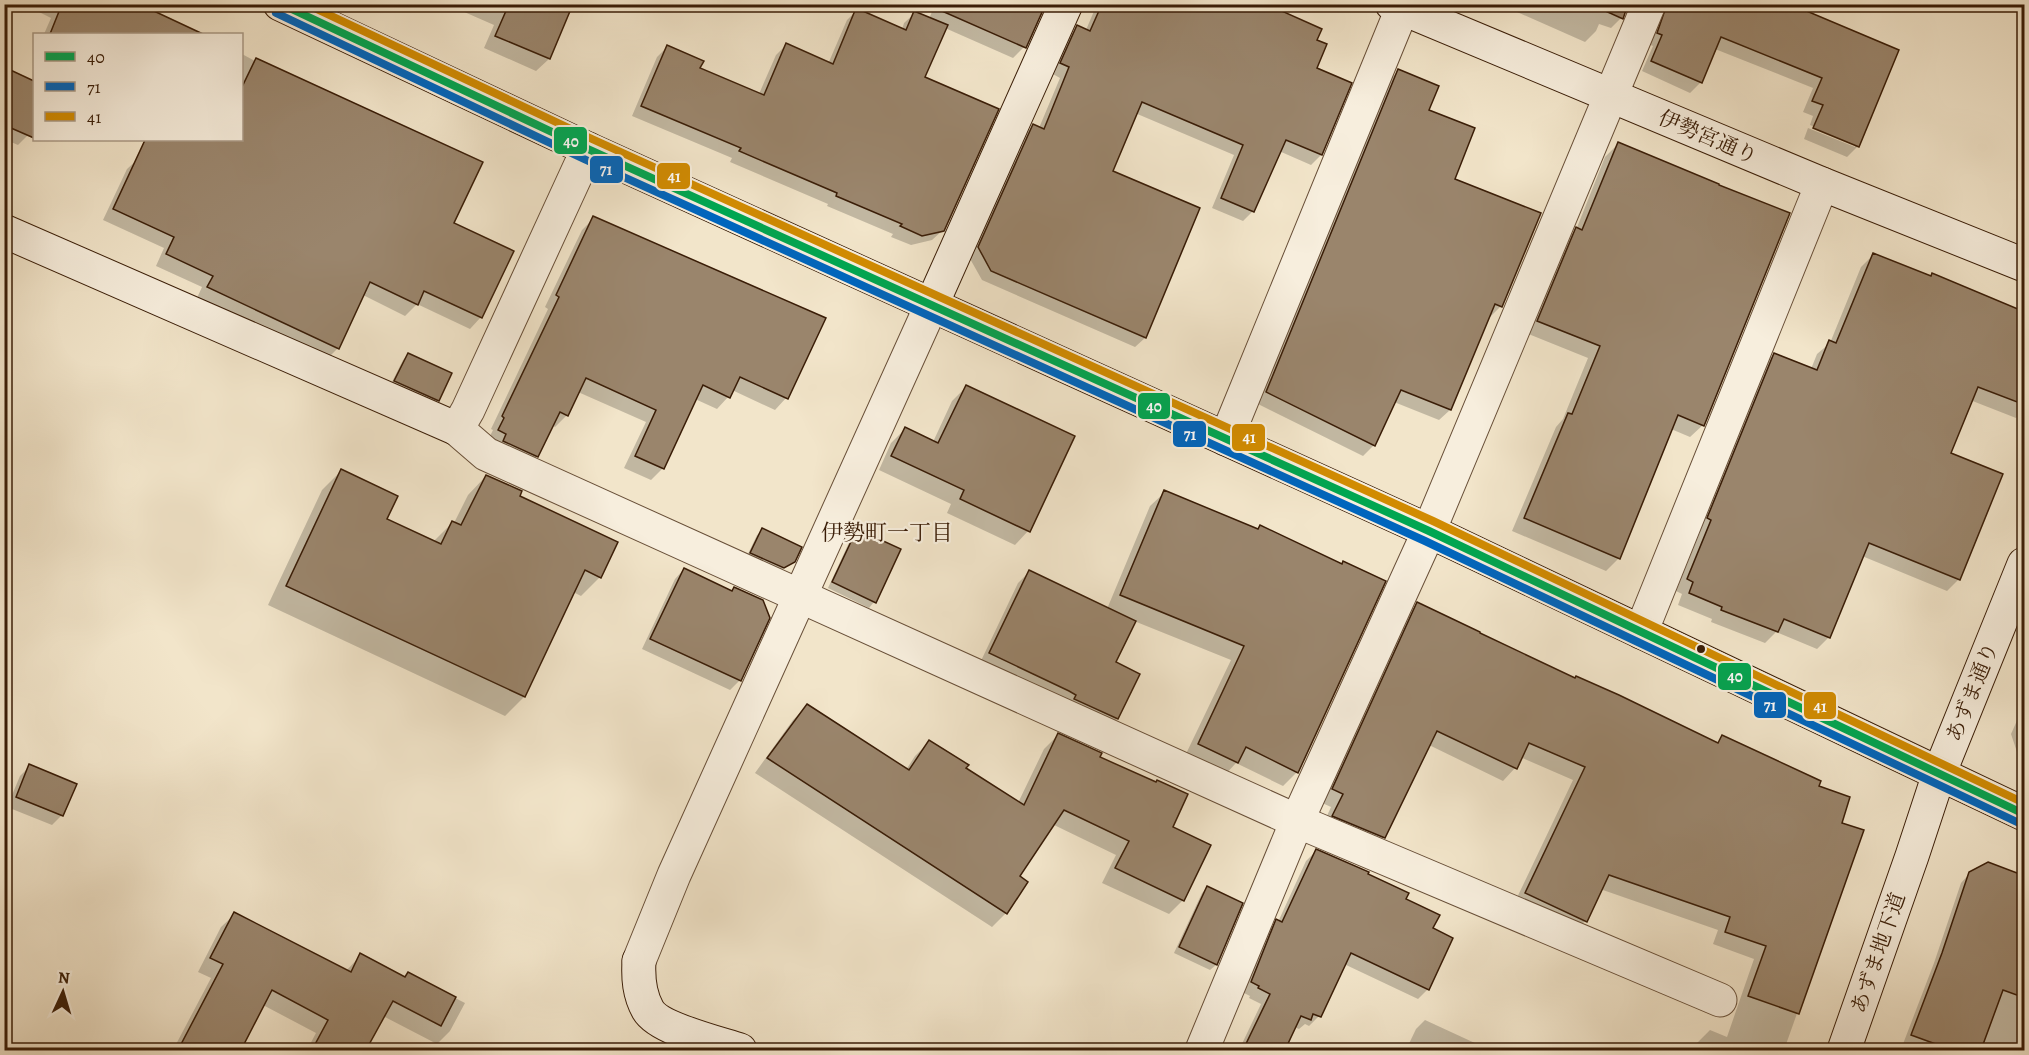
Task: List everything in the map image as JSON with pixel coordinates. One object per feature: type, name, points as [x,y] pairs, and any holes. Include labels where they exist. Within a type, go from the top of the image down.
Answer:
[{"type":"main road","points":[[280,4],[588,149],[1430,531],[2025,813]]},
{"type":"street","points":[[740,1050],[670,1028],[649,1012],[638,983],[639,961],[674,875],[1066,4]]},
{"type":"street","points":[[1202,1050],[1297,821],[1430,531],[1649,4]]},
{"type":"street","points":[[1226,439],[1397,7]]},
{"type":"street","name":"伊勢宮通り","points":[[1397,7],[1822,184],[2025,265]]},
{"type":"street","points":[[457,429],[468,410],[588,149]]},
{"type":"street","points":[[1641,632],[1822,184]]},
{"type":"street","points":[[4,231],[457,429],[486,454],[1297,821],[1720,1000]]},
{"type":"street","name":"あずま通り","points":[[1912,856],[1939,774],[2025,564]]},
{"type":"street","name":"あずま地下道","points":[[1844,1050],[1912,856]]},
{"type":"building","points":[[62,4],[139,4],[201,33],[50,33]]},
{"type":"building","points":[[509,4],[573,4],[550,59],[495,36]]},
{"type":"building","points":[[926,4],[1030,4],[1043,10],[1026,48]]},
{"type":"building","points":[[1102,4],[1266,4],[1322,29],[1317,40],[1327,44],[1317,68],[1352,83],[1322,155],[1286,140],[1254,212],[1221,198],[1243,145],[1142,102],[1113,171],[1200,208],[1146,338],[991,271],[978,247],[1033,124],[1044,129],[1069,67],[1060,63],[1077,25],[1090,31]]},
{"type":"building","points":[[1590,4],[1628,4],[1623,19]]},
{"type":"building","points":[[1667,4],[1790,4],[1899,50],[1859,147],[1813,128],[1823,105],[1812,101],[1822,78],[1721,37],[1702,83],[1651,61],[1662,35],[1657,33]]},
{"type":"building","points":[[856,8],[906,30],[914,11],[948,25],[925,77],[999,109],[944,231],[922,236],[900,226],[902,224],[836,196],[837,193],[739,151],[741,148],[641,106],[667,45],[704,61],[700,68],[764,95],[786,43],[833,64]]},
{"type":"building","points":[[256,58],[483,162],[454,223],[514,251],[482,318],[424,291],[418,305],[370,282],[339,349],[207,287],[213,276],[166,254],[174,237],[113,209],[145,141],[243,141],[243,85]]},
{"type":"building","points":[[4,67],[33,81],[33,138],[4,125]]},
{"type":"building","points":[[1398,69],[1439,86],[1429,110],[1475,128],[1455,179],[1541,213],[1502,307],[1495,304],[1451,410],[1401,390],[1375,446],[1266,392]]},
{"type":"building","points":[[1618,142],[1790,213],[1704,426],[1678,415],[1620,559],[1524,518],[1568,413],[1572,414],[1600,346],[1537,321],[1576,227],[1582,230]]},
{"type":"building","points":[[593,216],[826,318],[788,399],[740,377],[730,398],[703,385],[664,469],[635,456],[656,410],[586,378],[568,416],[560,412],[538,457],[503,441],[506,434],[498,430],[504,418],[502,416],[559,297],[556,295]]},
{"type":"building","points":[[1873,253],[1931,276],[1932,273],[2025,312],[2025,405],[1978,387],[1951,453],[2003,474],[1960,580],[1869,543],[1830,638],[1784,619],[1778,632],[1721,610],[1722,607],[1689,593],[1693,582],[1687,579],[1711,520],[1707,518],[1774,353],[1817,370],[1829,340],[1836,343]]},
{"type":"building","points":[[408,353],[452,373],[439,401],[394,381]]},
{"type":"building","points":[[966,385],[1075,436],[1030,532],[960,499],[964,490],[891,456],[905,427],[938,443]]},
{"type":"building","points":[[341,469],[398,496],[387,519],[441,544],[452,521],[461,525],[486,475],[522,491],[520,496],[618,542],[601,578],[585,570],[525,697],[286,586]]},
{"type":"building","points":[[1164,490],[1258,529],[1260,525],[1342,564],[1343,561],[1386,581],[1298,773],[1246,747],[1238,763],[1198,744],[1244,646],[1120,595]]},
{"type":"building","points":[[762,528],[802,547],[795,562],[784,568],[750,553]]},
{"type":"building","points":[[857,529],[901,549],[876,603],[832,582]]},
{"type":"building","points":[[684,568],[732,591],[734,587],[763,600],[770,618],[741,681],[650,639]]},
{"type":"building","points":[[1029,570],[1136,621],[1116,662],[1140,674],[1118,719],[1074,699],[1076,695],[1069,691],[989,653]]},
{"type":"building","points":[[1417,602],[1718,743],[1722,735],[1821,781],[1819,786],[1850,797],[1842,823],[1864,830],[1799,1014],[1748,996],[1766,946],[1725,932],[1730,917],[1609,875],[1587,922],[1525,893],[1585,767],[1529,743],[1517,769],[1437,731],[1385,838],[1332,816],[1343,794],[1332,789]]},
{"type":"building","points":[[807,704],[909,770],[929,740],[969,765],[966,768],[1024,805],[1058,733],[1102,753],[1100,757],[1188,794],[1173,827],[1211,845],[1184,901],[1115,868],[1129,841],[1064,810],[1020,876],[1028,882],[1007,914],[767,758]]},
{"type":"building","points":[[29,764],[77,784],[63,816],[16,797]]},
{"type":"building","points":[[1316,849],[1369,872],[1368,874],[1409,893],[1406,899],[1440,915],[1433,928],[1453,938],[1429,990],[1351,953],[1321,1017],[1313,1014],[1311,1020],[1301,1016],[1285,1050],[1243,1050],[1270,994],[1251,982],[1276,919],[1282,922]]},
{"type":"building","points":[[1988,862],[2025,876],[2025,998],[2003,990],[1981,1050],[1952,1050],[1911,1035],[1969,872]]},
{"type":"building","points":[[1207,886],[1243,903],[1217,965],[1179,947]]},
{"type":"building","points":[[234,912],[351,972],[360,953],[405,977],[408,972],[456,997],[441,1026],[393,1001],[366,1050],[312,1050],[328,1020],[272,990],[241,1050],[178,1050],[223,964],[210,958]]},
{"type":"transit line","name":"40","points":[[281,4],[588,149],[1429,531],[2024,814]]},
{"type":"transit line","name":"41","points":[[306,4],[592,139],[1433,521],[2024,803]]},
{"type":"transit line","name":"71","points":[[276,13],[584,159],[1425,541],[2019,823]]},
{"type":"district","name":"伊勢町一丁目","points":[[887,533]]}]
